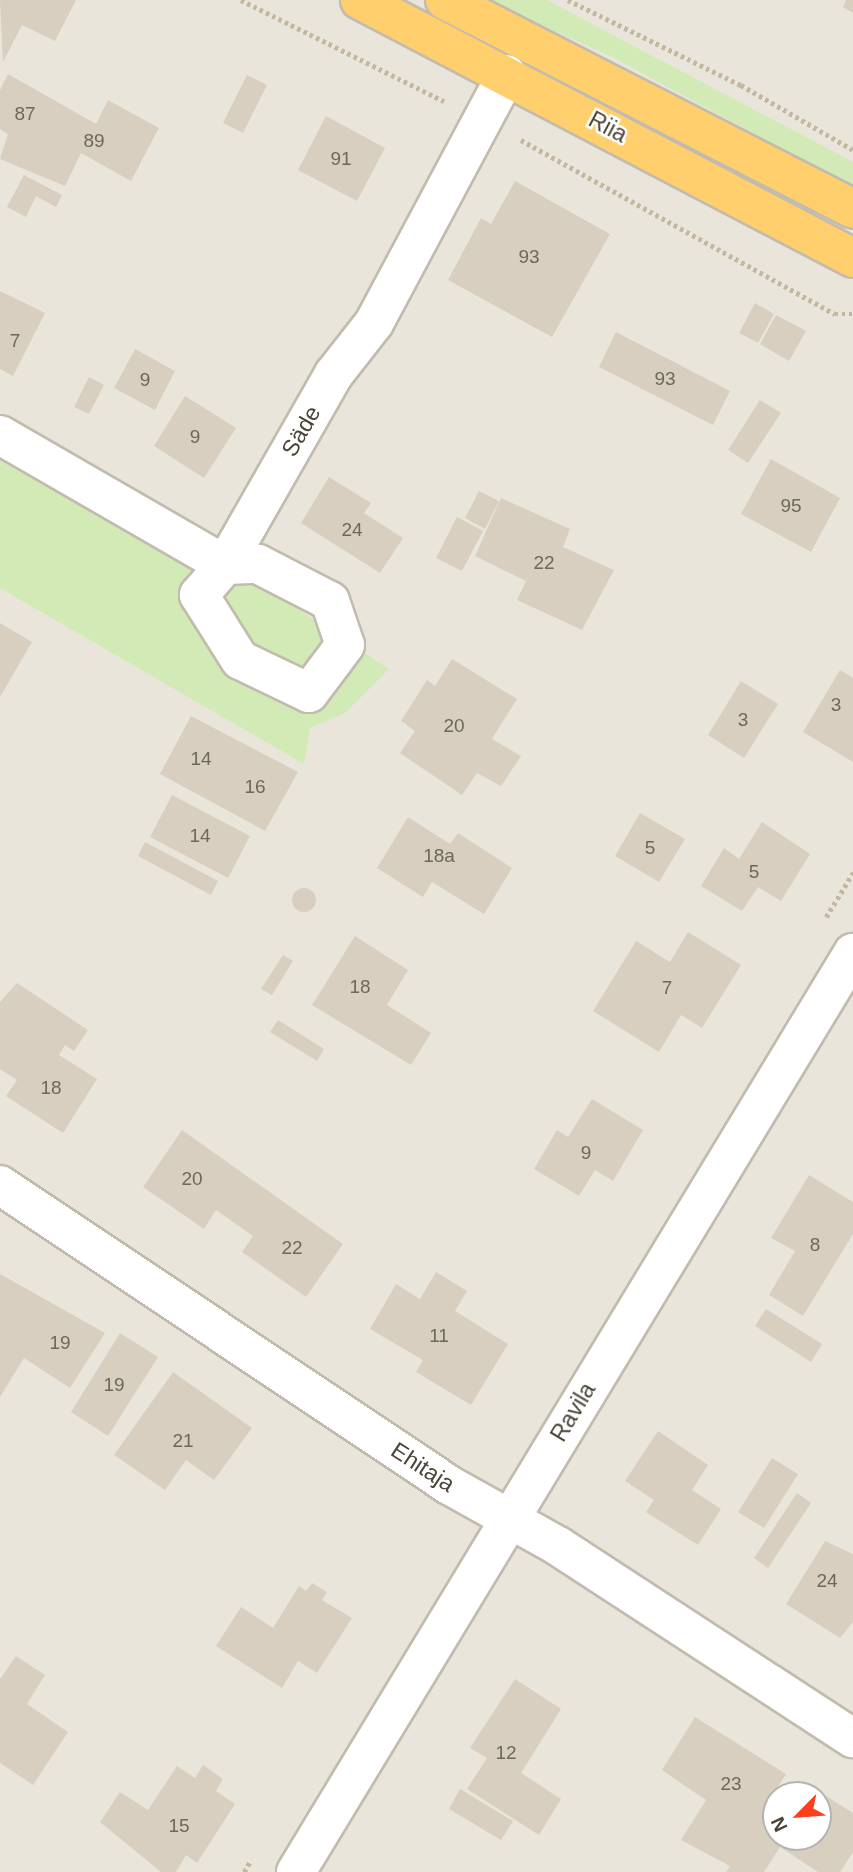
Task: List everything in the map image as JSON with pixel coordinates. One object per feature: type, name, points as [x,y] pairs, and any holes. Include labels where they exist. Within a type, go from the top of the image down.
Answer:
[{"type":"highway","name":"Riia","points":[[360,0],[507,74],[853,258]]},
{"type":"highway","name":"Riia","points":[[445,0],[853,209]]},
{"type":"street","name":"Säde","points":[[0,435],[225,565],[334,374],[374,323],[485,121],[507,74]]},
{"type":"street","name":"Ravila","points":[[296,1872],[508,1518],[853,953]]},
{"type":"street","name":"Ehitaja","points":[[0,1185],[508,1518],[853,1738]]},
{"type":"path","points":[[241,0],[485,121],[835,314],[853,314]]},
{"type":"path","points":[[568,0],[741,85],[853,150]]},
{"type":"shaded area","points":[[0,0],[853,0],[853,1872],[0,1872]]},
{"type":"green space","points":[[485,0],[547,0],[853,162],[853,187],[612,57]]},
{"type":"green space","points":[[0,443],[232,566],[389,669],[345,713],[310,728],[304,764],[0,588]]},
{"type":"building","points":[[0,0],[76,0],[55,41],[22,25],[3,62]]},
{"type":"building","points":[[846,0],[853,0],[853,13],[843,7]]},
{"type":"building","points":[[8,74],[96,124],[108,100],[159,128],[131,181],[81,153],[65,186],[0,159],[8,134],[0,129],[0,90]]},
{"type":"building","points":[[247,75],[267,85],[243,133],[223,123]]},
{"type":"building","points":[[326,116],[385,148],[357,201],[298,170]]},
{"type":"building","points":[[24,175],[62,195],[56,207],[36,196],[26,217],[7,207]]},
{"type":"building","points":[[515,181],[610,234],[552,337],[448,280],[481,218],[491,224]]},
{"type":"building","points":[[0,291],[45,313],[13,376],[0,369]]},
{"type":"building","points":[[755,303],[774,314],[758,343],[739,333]]},
{"type":"building","points":[[776,315],[806,331],[789,361],[760,344]]},
{"type":"building","points":[[616,332],[730,391],[713,425],[599,367]]},
{"type":"building","points":[[135,349],[175,371],[155,410],[114,388]]},
{"type":"building","points":[[89,377],[104,385],[89,414],[74,407]]},
{"type":"building","points":[[185,396],[236,428],[204,478],[154,446]]},
{"type":"building","points":[[760,400],[781,413],[748,463],[728,450]]},
{"type":"building","points":[[771,459],[840,498],[811,552],[741,514]]},
{"type":"building","points":[[329,477],[371,503],[364,513],[403,538],[380,573],[301,523]]},
{"type":"building","points":[[479,491],[499,501],[485,529],[465,518]]},
{"type":"building","points":[[501,498],[570,529],[563,547],[614,570],[582,630],[517,600],[526,581],[475,556]]},
{"type":"building","points":[[457,517],[483,531],[462,571],[436,558]]},
{"type":"building","points":[[0,623],[32,642],[0,697]]},
{"type":"building","points":[[452,659],[517,699],[492,739],[521,756],[501,786],[477,773],[462,795],[400,753],[415,731],[401,721],[427,680],[435,686]]},
{"type":"building","points":[[840,670],[853,678],[853,762],[803,732]]},
{"type":"building","points":[[741,681],[778,704],[744,758],[708,735]]},
{"type":"building","points":[[191,716],[298,772],[265,831],[160,774]]},
{"type":"building","points":[[172,795],[250,836],[228,878],[150,837]]},
{"type":"building","points":[[640,813],[685,839],[659,882],[615,856]]},
{"type":"building","points":[[408,817],[450,844],[458,833],[512,868],[484,914],[432,882],[423,897],[377,868]]},
{"type":"building","points":[[762,822],[810,854],[781,901],[758,887],[742,911],[701,886],[724,848],[739,859]]},
{"type":"building","points":[[145,842],[218,881],[211,895],[138,856]]},
{"type":"building","points":[[304,888],[312,892],[316,900],[312,908],[304,912],[296,908],[292,900],[296,892]]},
{"type":"building","points":[[688,932],[741,965],[702,1028],[681,1015],[659,1052],[593,1011],[636,941],[670,962]]},
{"type":"building","points":[[355,936],[408,970],[387,1005],[431,1033],[411,1065],[312,1005]]},
{"type":"building","points":[[283,955],[293,961],[272,995],[261,989]]},
{"type":"building","points":[[17,983],[88,1030],[74,1051],[65,1045],[59,1055],[97,1079],[63,1133],[6,1096],[17,1080],[0,1069],[0,1002]]},
{"type":"building","points":[[278,1020],[324,1049],[317,1061],[270,1032]]},
{"type":"building","points":[[592,1099],[643,1130],[613,1181],[595,1170],[579,1196],[534,1169],[557,1130],[568,1137]]},
{"type":"building","points":[[182,1130],[343,1244],[306,1297],[242,1252],[253,1236],[216,1210],[204,1229],[143,1187]]},
{"type":"building","points":[[809,1175],[853,1202],[853,1234],[803,1316],[769,1295],[795,1251],[771,1238]]},
{"type":"building","points":[[436,1272],[467,1291],[455,1311],[508,1344],[471,1405],[416,1372],[423,1360],[370,1329],[396,1284],[420,1299]]},
{"type":"building","points":[[0,1274],[105,1333],[70,1388],[24,1358],[0,1397]]},
{"type":"building","points":[[766,1309],[822,1344],[811,1362],[755,1326]]},
{"type":"building","points":[[120,1333],[158,1357],[108,1436],[71,1412]]},
{"type":"building","points":[[173,1372],[252,1428],[214,1480],[186,1460],[165,1490],[114,1455]]},
{"type":"building","points":[[658,1431],[708,1465],[692,1490],[721,1509],[698,1545],[646,1512],[654,1500],[625,1481]]},
{"type":"building","points":[[772,1458],[798,1474],[764,1528],[738,1512]]},
{"type":"building","points":[[797,1493],[811,1503],[768,1568],[754,1558]]},
{"type":"building","points":[[825,1541],[853,1554],[853,1622],[840,1638],[786,1604]]},
{"type":"building","points":[[312,1583],[327,1592],[322,1600],[352,1618],[317,1673],[298,1661],[282,1688],[216,1646],[241,1607],[273,1628],[299,1586],[306,1591]]},
{"type":"building","points":[[16,1656],[45,1675],[27,1704],[68,1732],[33,1785],[0,1763],[0,1679]]},
{"type":"building","points":[[515,1679],[561,1709],[521,1773],[561,1799],[539,1835],[467,1789],[487,1758],[470,1748]]},
{"type":"building","points":[[695,1717],[786,1774],[782,1781],[762,1781],[762,1851],[777,1851],[764,1872],[726,1872],[730,1866],[681,1840],[706,1800],[662,1770]]},
{"type":"building","points":[[203,1765],[223,1779],[216,1791],[235,1804],[197,1863],[186,1855],[176,1872],[161,1872],[100,1822],[120,1792],[148,1810],[177,1766],[195,1778]]},
{"type":"building","points":[[460,1789],[513,1821],[501,1840],[449,1809]]},
{"type":"building","points":[[832,1800],[853,1813],[853,1852],[840,1872],[818,1872],[786,1851],[832,1851]]}]
